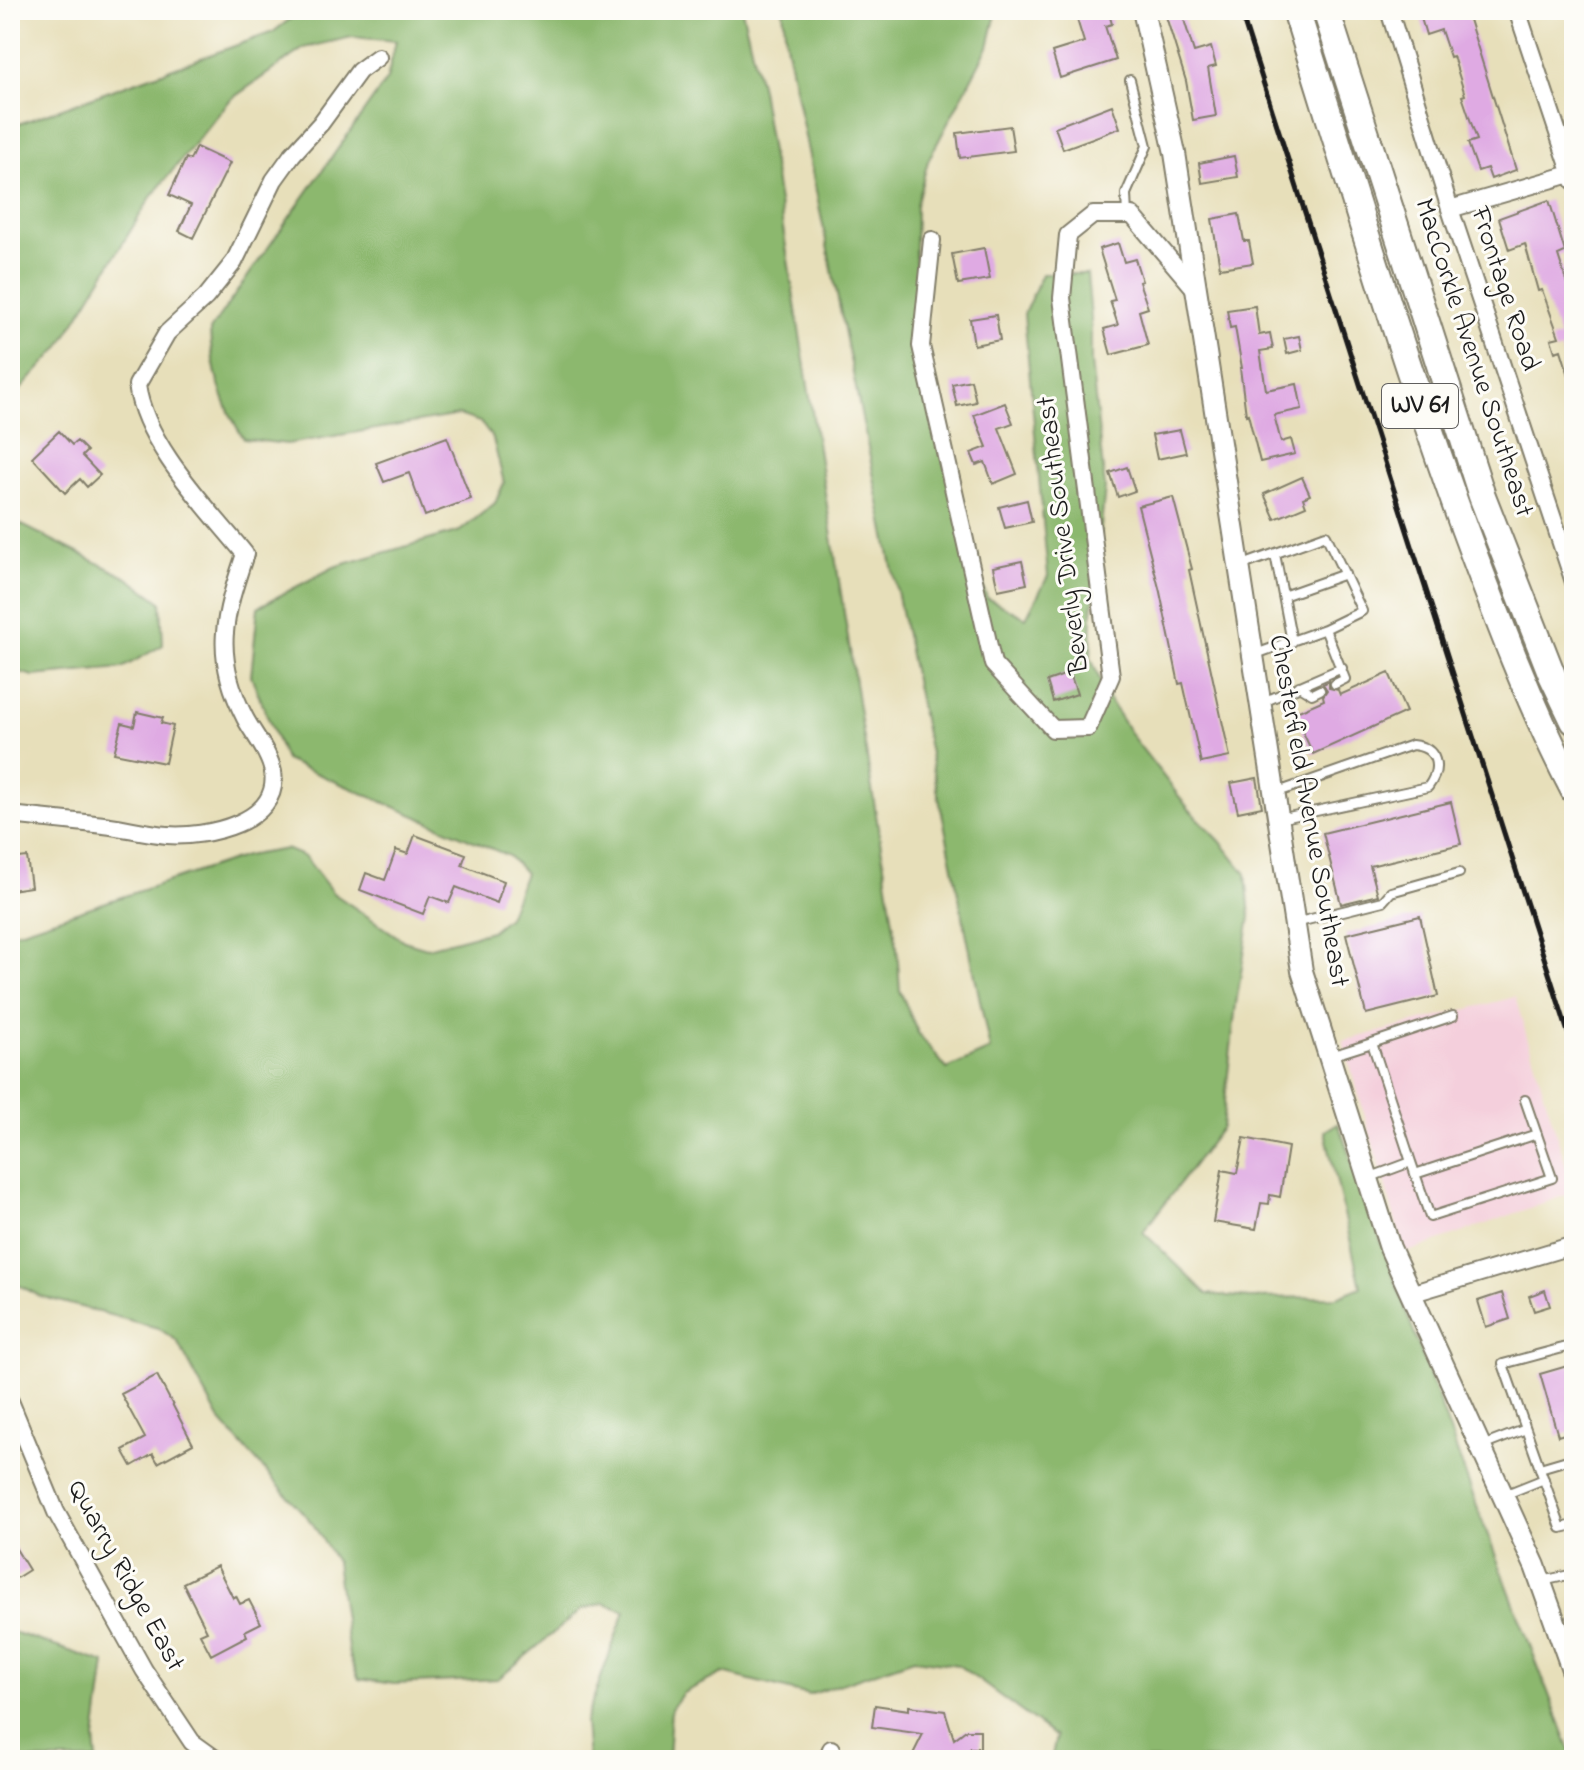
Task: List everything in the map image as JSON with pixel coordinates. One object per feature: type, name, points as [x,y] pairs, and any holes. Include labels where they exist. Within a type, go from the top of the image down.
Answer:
[{"type":"main road","name":"WV 61","points":[[1296,10],[1417,398],[1492,602],[1556,756],[1574,790]]},
{"type":"main road","name":"MacCorkle Avenue Southeast","points":[[1326,10],[1482,496],[1552,675],[1574,721]]},
{"type":"street","name":"Chesterfield Avenue Southeast","points":[[1143,10],[1175,153],[1302,971],[1390,1248],[1504,1495],[1541,1581],[1574,1675]]},
{"type":"street","name":"Frontage Road","points":[[1389,10],[1450,209],[1574,582]]},
{"type":"street","points":[[1450,209],[1573,176],[1517,10]]},
{"type":"street","points":[[10,815],[170,835],[202,834],[244,821],[258,813],[268,799],[273,788],[273,771],[233,692],[225,660],[223,637],[228,605],[245,554],[157,442],[143,412],[137,385],[167,333],[206,297],[234,262],[274,180],[292,155],[321,123],[359,71],[378,57]]},
{"type":"street","name":"Beverly Drive Southeast","points":[[932,240],[921,346],[993,664],[1053,729],[1088,728],[1111,676],[1062,298],[1068,235],[1093,215],[1127,215]]},
{"type":"street","points":[[1127,215],[1132,215],[1195,289]]},
{"type":"street","points":[[1410,1294],[1574,1245]]},
{"type":"street","name":"Quarry Ridge East","points":[[10,1401],[56,1512],[144,1670],[192,1742],[217,1760]]},
{"type":"lane","points":[[1127,215],[1126,194],[1147,146],[1130,80]]},
{"type":"lane","points":[[1239,567],[1326,535],[1362,611],[1325,629],[1252,656]]},
{"type":"lane","points":[[1275,554],[1292,642]]},
{"type":"lane","points":[[1283,596],[1345,574]]},
{"type":"lane","points":[[1325,629],[1345,679],[1335,684]]},
{"type":"lane","points":[[1259,704],[1342,668]]},
{"type":"lane","points":[[1299,686],[1312,694],[1320,690]]},
{"type":"lane","points":[[1274,794],[1412,745],[1422,746],[1437,763],[1437,775],[1428,787],[1278,819]]},
{"type":"lane","points":[[1295,924],[1383,901],[1391,892],[1459,873]]},
{"type":"lane","points":[[1329,1056],[1453,1016]]},
{"type":"lane","points":[[1372,1043],[1430,1217],[1552,1178],[1525,1100]]},
{"type":"lane","points":[[1415,1174],[1537,1134]]},
{"type":"lane","points":[[1367,1179],[1411,1162]]},
{"type":"lane","points":[[1574,1345],[1503,1364],[1561,1528],[1574,1525]]},
{"type":"lane","points":[[1480,1446],[1526,1429]]},
{"type":"lane","points":[[1540,1468],[1574,1458]]},
{"type":"lane","points":[[1504,1495],[1544,1479]]},
{"type":"lane","points":[[1541,1581],[1574,1574]]},
{"type":"shaded area","points":[[1515,997],[1574,1192],[1405,1253],[1343,1041]]},
{"type":"green space","points":[[302,10],[742,10],[761,89],[897,947],[900,991],[918,1033],[947,1069],[990,1050],[786,43],[783,10],[997,10],[988,47],[928,161],[916,205],[915,253],[921,342],[973,559],[987,598],[1026,618],[1048,576],[1024,314],[1042,274],[1087,274],[1091,362],[1105,488],[1092,613],[1091,658],[1106,695],[1132,736],[1189,809],[1246,874],[1250,917],[1222,1127],[1143,1232],[1207,1294],[1250,1298],[1337,1297],[1361,1287],[1325,1131],[1338,1123],[1479,1512],[1574,1760],[1051,1760],[1056,1737],[958,1665],[914,1659],[809,1695],[723,1673],[683,1693],[671,1709],[668,1760],[588,1760],[585,1722],[625,1611],[604,1603],[581,1610],[498,1679],[394,1684],[359,1679],[349,1656],[336,1562],[313,1524],[219,1419],[177,1341],[158,1328],[40,1296],[10,1281],[10,934],[245,856],[286,849],[305,857],[333,893],[404,941],[427,948],[491,931],[508,917],[525,873],[509,856],[285,760],[251,676],[258,607],[334,567],[460,531],[495,503],[504,483],[493,439],[480,422],[459,415],[287,444],[244,439],[224,400],[216,373],[210,330],[387,79],[396,41],[352,37],[304,48],[230,100],[151,197],[59,348],[10,401],[10,127],[273,32]]},
{"type":"green space","points":[[10,517],[128,578],[161,602],[163,645],[122,668],[33,676],[10,669]]},
{"type":"green space","points":[[10,1631],[105,1663],[95,1739],[97,1760],[10,1760]]},
{"type":"building","points":[[1074,10],[1108,10],[1112,24],[1105,26],[1116,60],[1060,78],[1052,52],[1084,42]]},
{"type":"building","points":[[1164,10],[1181,10],[1194,52],[1211,47],[1216,66],[1208,68],[1216,116],[1193,120],[1186,81]]},
{"type":"building","points":[[1436,10],[1466,10],[1516,170],[1491,179],[1487,168],[1478,171],[1468,143],[1477,140],[1453,56],[1450,57],[1441,30],[1426,35],[1421,18],[1437,13]]},
{"type":"building","points":[[1112,105],[1120,128],[1063,149],[1055,127]]},
{"type":"building","points":[[1010,126],[1014,151],[960,158],[957,133]]},
{"type":"building","points":[[196,147],[230,163],[193,238],[179,231],[191,205],[169,195],[186,158],[190,160]]},
{"type":"building","points":[[1234,156],[1238,177],[1202,183],[1199,163]]},
{"type":"building","points":[[1549,200],[1565,252],[1558,255],[1574,306],[1574,382],[1571,382],[1561,350],[1555,352],[1551,339],[1559,337],[1542,290],[1538,291],[1525,244],[1509,250],[1499,218]]},
{"type":"building","points":[[1239,214],[1244,241],[1249,241],[1253,263],[1220,268],[1212,219]]},
{"type":"building","points":[[1118,243],[1124,262],[1135,259],[1142,281],[1139,282],[1148,308],[1139,311],[1148,345],[1111,355],[1104,329],[1118,325],[1110,301],[1115,300],[1099,249]]},
{"type":"building","points":[[984,248],[990,279],[958,284],[952,254]]},
{"type":"building","points":[[1255,306],[1259,335],[1270,333],[1273,349],[1260,351],[1266,390],[1297,384],[1302,409],[1274,415],[1281,442],[1291,439],[1295,454],[1260,462],[1246,415],[1235,327],[1230,328],[1227,310]]},
{"type":"building","points":[[996,315],[1000,340],[974,345],[970,319]]},
{"type":"building","points":[[1299,336],[1302,350],[1287,354],[1284,339]]},
{"type":"building","points":[[971,380],[976,402],[957,406],[952,384]]},
{"type":"building","points":[[1005,403],[1013,423],[999,428],[1017,474],[993,484],[985,462],[976,465],[971,453],[987,447],[974,415]]},
{"type":"building","points":[[1180,430],[1186,453],[1157,459],[1152,435]]},
{"type":"building","points":[[59,431],[72,445],[77,441],[87,451],[82,456],[100,475],[87,487],[80,479],[65,493],[32,457]]},
{"type":"building","points":[[447,437],[471,499],[425,516],[409,473],[384,482],[376,463]]},
{"type":"building","points":[[1127,467],[1135,491],[1118,497],[1110,473]]},
{"type":"building","points":[[1302,477],[1310,495],[1303,498],[1306,506],[1275,519],[1264,494]]},
{"type":"building","points":[[1173,497],[1192,569],[1189,570],[1230,757],[1201,763],[1183,683],[1179,684],[1138,506]]},
{"type":"building","points":[[1027,500],[1032,522],[1005,528],[999,507]]},
{"type":"building","points":[[1022,561],[1027,584],[998,590],[993,567]]},
{"type":"building","points":[[1070,673],[1077,694],[1053,702],[1047,681]]},
{"type":"building","points":[[1389,673],[1406,712],[1313,754],[1294,713],[1324,700],[1327,690],[1323,684],[1329,681],[1329,688],[1338,690],[1340,695]]},
{"type":"building","points":[[137,712],[163,718],[161,723],[173,726],[165,763],[114,753],[122,723],[134,726]]},
{"type":"building","points":[[1257,778],[1262,807],[1238,812],[1231,783]]},
{"type":"building","points":[[1451,802],[1461,844],[1370,866],[1378,895],[1341,904],[1323,833]]},
{"type":"building","points":[[415,835],[466,854],[462,865],[504,881],[497,903],[456,887],[449,903],[430,896],[423,914],[360,890],[366,873],[385,880],[396,850],[408,854]]},
{"type":"building","points":[[27,857],[31,887],[10,890],[10,859]]},
{"type":"building","points":[[1420,916],[1438,996],[1366,1014],[1346,934]]},
{"type":"building","points":[[1244,1138],[1288,1147],[1280,1197],[1270,1195],[1269,1204],[1261,1203],[1256,1229],[1213,1222],[1222,1170],[1237,1173]]},
{"type":"building","points":[[1545,1290],[1550,1306],[1534,1311],[1529,1296]]},
{"type":"building","points":[[1502,1293],[1510,1319],[1486,1327],[1478,1301]]},
{"type":"building","points":[[1574,1364],[1574,1431],[1558,1436],[1540,1374]]},
{"type":"building","points":[[157,1375],[193,1444],[158,1463],[153,1454],[132,1466],[123,1450],[145,1438],[121,1394]]},
{"type":"building","points":[[10,1539],[29,1570],[10,1582]]},
{"type":"building","points":[[217,1566],[233,1598],[236,1596],[240,1604],[249,1600],[261,1623],[245,1631],[247,1636],[211,1655],[200,1634],[207,1631],[183,1583]]},
{"type":"building","points":[[875,1705],[945,1711],[954,1739],[966,1730],[980,1730],[980,1748],[970,1748],[970,1760],[910,1760],[923,1734],[872,1727]]},
{"type":"railway","points":[[1240,10],[1574,1051]]}]
